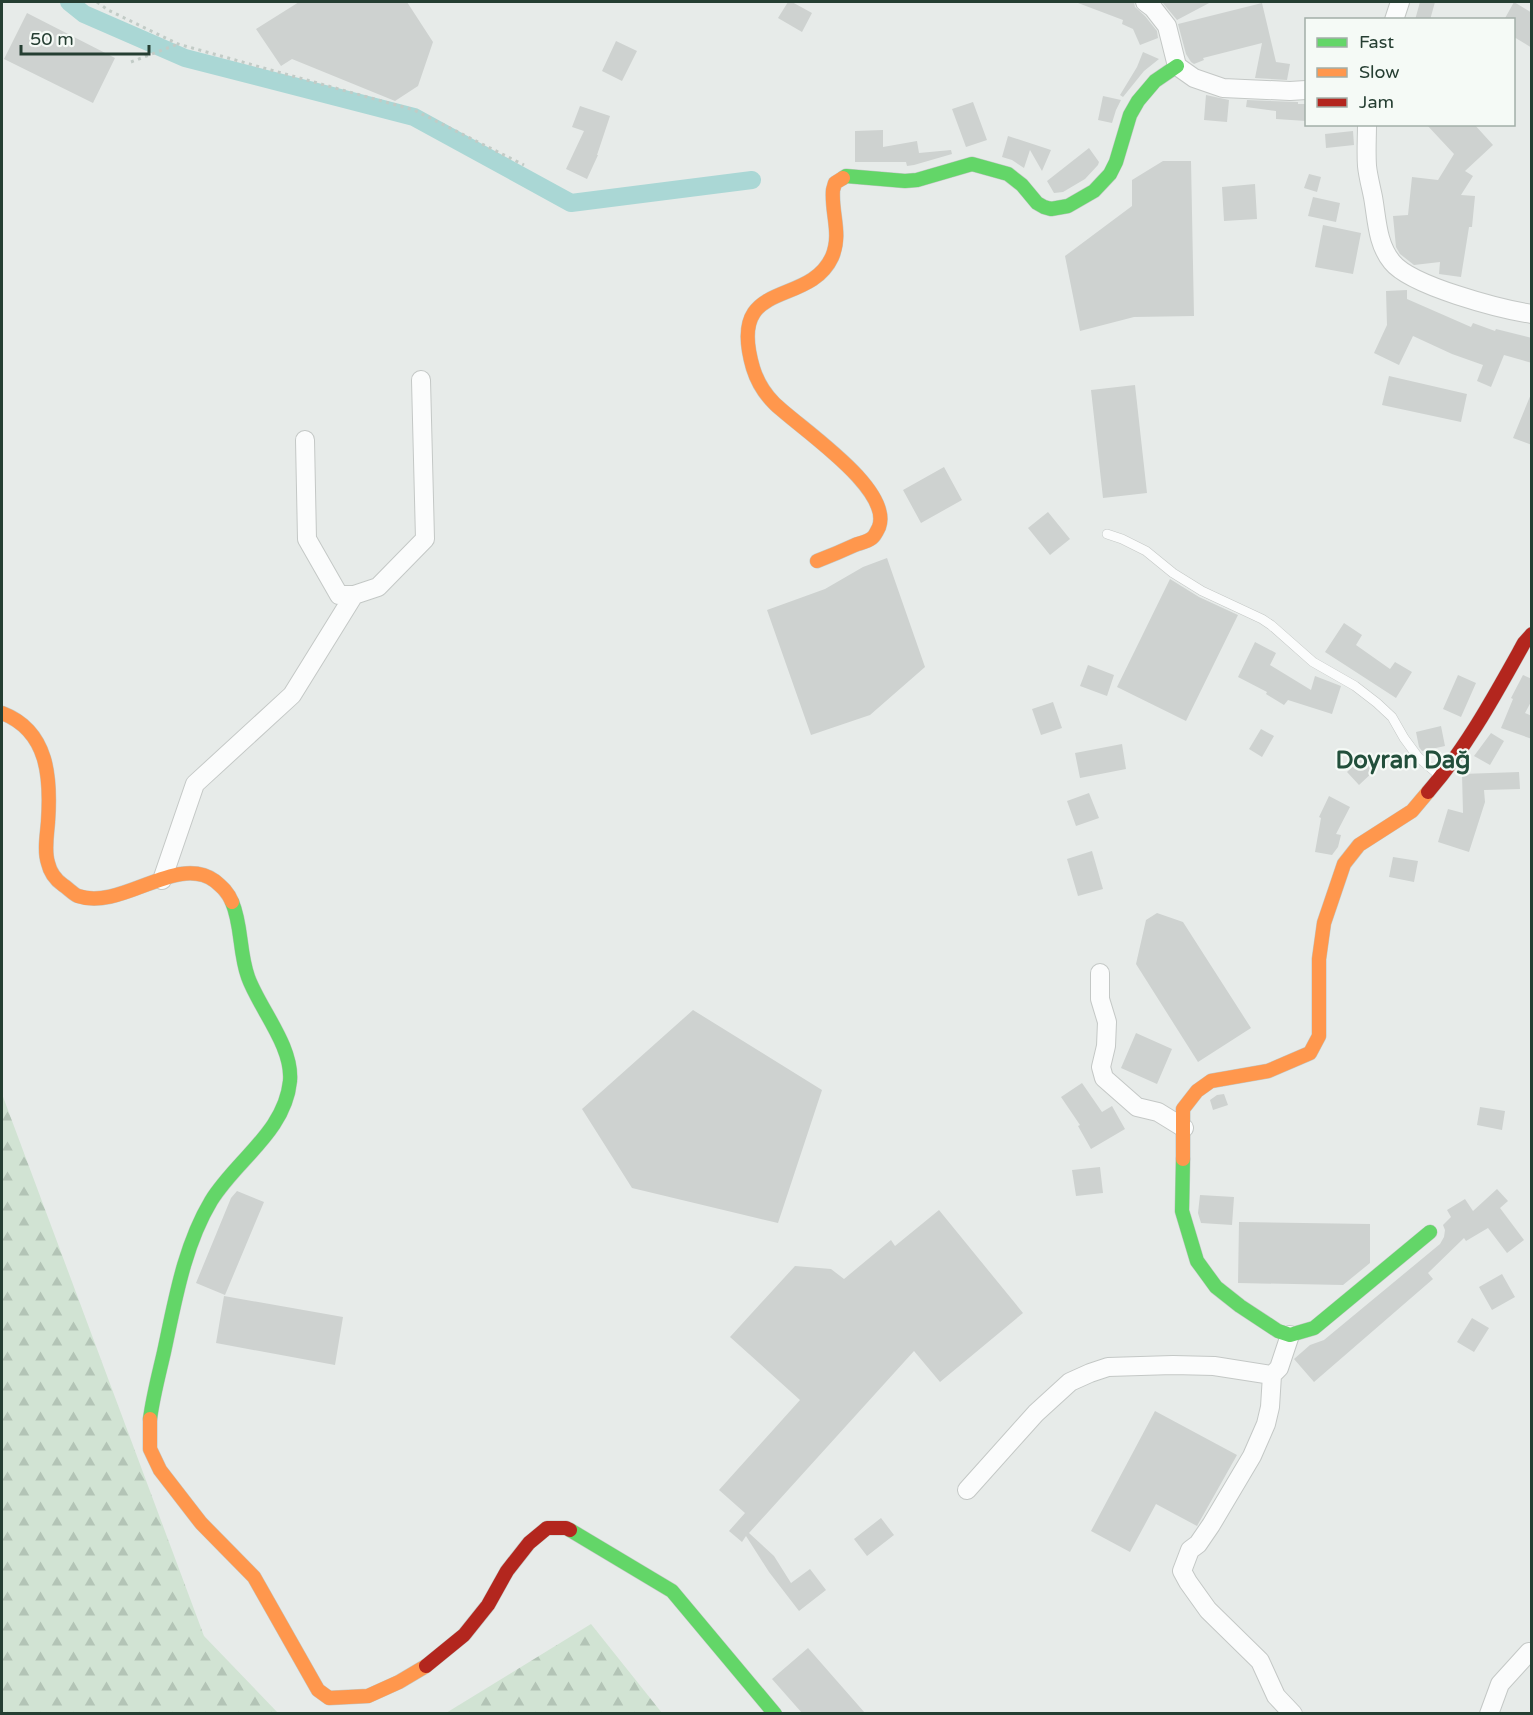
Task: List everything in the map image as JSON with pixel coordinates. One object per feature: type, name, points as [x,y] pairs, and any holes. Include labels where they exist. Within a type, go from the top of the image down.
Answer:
[{"type":"street","points":[[1145,2],[1153,8],[1167,26],[1177,66],[1194,78],[1223,88],[1305,90]]},
{"type":"street","points":[[1395,18],[1400,2]]},
{"type":"street","points":[[817,561],[873,538],[878,531],[879,511],[871,494],[846,464],[776,406],[764,391],[752,364],[747,325],[758,306],[810,281],[828,263],[835,250],[837,238],[838,225],[832,191],[835,183],[846,176],[916,180],[972,164],[1016,179],[1037,203],[1044,207],[1051,209],[1068,206],[1094,191],[1110,174],[1119,155],[1130,115],[1138,101],[1155,81],[1177,66]]},
{"type":"street","points":[[1367,126],[1367,166],[1379,235],[1389,260],[1397,269],[1419,280],[1498,308],[1532,314]]},
{"type":"street","points":[[305,440],[307,538],[339,595],[354,596],[378,587],[425,539],[421,380]]},
{"type":"street","points":[[162,880],[195,784],[292,695],[354,596]]},
{"type":"street","points":[[1430,1232],[1314,1328],[1290,1335],[1278,1331],[1215,1287],[1197,1261],[1182,1211],[1183,1109],[1197,1091],[1210,1081],[1268,1071],[1310,1053],[1319,1036],[1319,959],[1324,923],[1344,864],[1359,845],[1412,811],[1441,777],[1480,722],[1524,643],[1532,634]]},
{"type":"street","points":[[2,713],[24,725],[42,751],[47,767],[49,801],[47,862],[58,882],[71,894],[90,900],[113,896],[188,872],[207,873],[223,886],[235,905],[247,976],[283,1046],[291,1077],[286,1104],[278,1120],[228,1177],[212,1200],[197,1230],[179,1281],[149,1436],[151,1453],[162,1472],[219,1542],[251,1573],[318,1690],[329,1698],[368,1696],[399,1682],[432,1662],[465,1635],[488,1605],[507,1571],[530,1543],[547,1528],[566,1528],[672,1591],[776,1713]]},
{"type":"street","points":[[1100,973],[1100,999],[1107,1022],[1106,1046],[1101,1067],[1104,1078],[1137,1107],[1158,1112],[1184,1128]]},
{"type":"street","points":[[1290,1335],[1279,1368],[1272,1375],[1270,1407],[1266,1424],[1252,1456],[1211,1525],[1191,1551],[1182,1571],[1208,1610],[1260,1661],[1276,1696],[1293,1713]]},
{"type":"street","points":[[967,1490],[1036,1413],[1070,1383],[1090,1373],[1108,1367],[1173,1365],[1214,1366],[1272,1375]]},
{"type":"street","points":[[1489,1713],[1500,1684],[1529,1652]]},
{"type":"lane","points":[[1107,534],[1146,551],[1173,573],[1202,591],[1262,619],[1313,662],[1366,694],[1392,717],[1418,757],[1441,777]]},
{"type":"path","points":[[97,2],[108,10],[178,44],[414,110],[524,165]]},
{"type":"path","points":[[131,62],[178,44]]},
{"type":"green space","points":[[2,1094],[204,1636],[278,1713],[2,1713]]},
{"type":"green space","points":[[591,1624],[662,1713],[446,1713]]},
{"type":"building","points":[[299,2],[407,2],[433,42],[418,86],[395,101],[292,59],[281,66],[256,29]]},
{"type":"building","points":[[788,2],[812,13],[802,32],[778,18]]},
{"type":"building","points":[[1078,2],[1134,2],[1135,7],[1157,31],[1158,38],[1140,45],[1133,29],[1122,24],[1123,20]]},
{"type":"building","points":[[1162,2],[1211,2],[1177,20]]},
{"type":"building","points":[[1420,2],[1435,2],[1431,18],[1416,18]]},
{"type":"building","points":[[1514,2],[1532,13],[1532,48],[1515,38],[1515,18],[1505,18]]},
{"type":"building","points":[[1262,3],[1276,62],[1290,64],[1287,80],[1255,78],[1262,43],[1203,58],[1204,60],[1194,64],[1191,62],[1186,54],[1178,24]]},
{"type":"building","points":[[27,13],[115,58],[93,103],[4,59]]},
{"type":"building","points":[[616,41],[637,51],[622,81],[602,71]]},
{"type":"building","points":[[1143,52],[1159,59],[1144,71],[1123,97],[1120,95]]},
{"type":"building","points":[[1206,95],[1229,100],[1227,122],[1204,120]]},
{"type":"building","points":[[1103,96],[1121,100],[1112,123],[1098,120]]},
{"type":"building","points":[[1247,100],[1298,102],[1298,104],[1305,104],[1305,121],[1276,119],[1276,111],[1246,107]]},
{"type":"building","points":[[973,102],[987,140],[966,147],[952,109]]},
{"type":"building","points":[[580,106],[610,116],[598,155],[587,179],[566,169],[584,131],[572,127]]},
{"type":"building","points":[[1428,126],[1476,126],[1493,145],[1465,171],[1473,176],[1461,195],[1475,196],[1472,227],[1469,227],[1461,277],[1439,274],[1440,262],[1414,265],[1400,254],[1396,247],[1393,216],[1408,215],[1412,177],[1438,180],[1454,154]]},
{"type":"building","points":[[883,130],[883,147],[917,141],[919,153],[951,150],[952,154],[907,166],[906,162],[855,162],[855,131]]},
{"type":"building","points":[[1353,131],[1354,145],[1326,148],[1325,134]]},
{"type":"building","points":[[1008,136],[1051,150],[1042,171],[1030,150],[1024,168],[1002,157]]},
{"type":"building","points":[[1089,148],[1099,162],[1098,165],[1085,179],[1063,192],[1054,193],[1047,181]]},
{"type":"building","points":[[1163,161],[1191,161],[1194,316],[1134,317],[1080,331],[1065,256],[1132,206],[1132,180]]},
{"type":"building","points":[[1309,174],[1321,177],[1317,192],[1304,188]]},
{"type":"building","points":[[1255,184],[1257,219],[1224,221],[1222,187]]},
{"type":"building","points":[[1313,197],[1340,203],[1336,222],[1308,216]]},
{"type":"building","points":[[1323,225],[1361,233],[1353,274],[1315,267]]},
{"type":"building","points":[[1407,290],[1407,299],[1471,327],[1473,323],[1495,331],[1496,329],[1532,338],[1532,363],[1504,355],[1491,387],[1477,381],[1483,365],[1413,336],[1399,365],[1374,353],[1387,325],[1386,291]]},
{"type":"building","points":[[1389,376],[1467,394],[1461,422],[1382,405]]},
{"type":"building","points":[[1135,385],[1147,493],[1103,498],[1091,390]]},
{"type":"building","points":[[1532,394],[1532,445],[1513,438]]},
{"type":"building","points":[[944,467],[962,500],[921,523],[903,490]]},
{"type":"building","points":[[1048,512],[1070,539],[1050,555],[1028,528]]},
{"type":"building","points":[[887,558],[925,667],[870,715],[811,735],[767,610],[825,589],[863,567]]},
{"type":"building","points":[[1170,579],[1199,597],[1238,615],[1186,721],[1117,687]]},
{"type":"building","points":[[1344,623],[1362,635],[1356,645],[1390,669],[1395,662],[1412,672],[1396,698],[1325,652]]},
{"type":"building","points":[[1255,642],[1276,653],[1270,665],[1311,690],[1315,676],[1341,686],[1332,714],[1288,700],[1284,705],[1266,694],[1267,692],[1238,677]]},
{"type":"building","points":[[1088,665],[1114,675],[1107,696],[1080,686]]},
{"type":"building","points":[[1458,675],[1476,683],[1461,717],[1443,709]]},
{"type":"building","points":[[1523,675],[1532,679],[1532,700],[1525,713],[1532,716],[1532,739],[1501,728],[1513,699],[1511,698]]},
{"type":"building","points":[[1053,702],[1062,728],[1041,735],[1032,709]]},
{"type":"building","points":[[1441,726],[1445,746],[1422,751],[1416,732]]},
{"type":"building","points":[[1261,729],[1274,736],[1262,757],[1249,749]]},
{"type":"building","points":[[1491,733],[1504,741],[1490,765],[1474,756]]},
{"type":"building","points":[[1122,744],[1126,769],[1080,778],[1075,753]]},
{"type":"building","points":[[1362,758],[1374,771],[1359,785],[1347,772]]},
{"type":"building","points":[[1519,772],[1520,789],[1484,790],[1485,802],[1469,852],[1438,842],[1448,809],[1463,813],[1462,774]]},
{"type":"building","points":[[1089,793],[1099,818],[1076,826],[1067,801]]},
{"type":"building","points":[[1329,796],[1350,807],[1336,834],[1341,835],[1338,847],[1332,855],[1315,852],[1321,818],[1319,817]]},
{"type":"building","points":[[1092,851],[1103,889],[1078,896],[1067,859]]},
{"type":"building","points":[[1393,857],[1418,861],[1414,882],[1389,877]]},
{"type":"building","points":[[1157,913],[1183,922],[1251,1028],[1198,1062],[1136,964],[1146,920]]},
{"type":"building","points":[[693,1010],[822,1090],[778,1223],[632,1188],[582,1109]]},
{"type":"building","points":[[1136,1033],[1172,1049],[1157,1084],[1121,1068]]},
{"type":"building","points":[[1082,1083],[1102,1112],[1112,1106],[1125,1129],[1091,1149],[1078,1126],[1080,1125],[1061,1097]]},
{"type":"building","points":[[1224,1094],[1228,1105],[1213,1110],[1210,1100],[1217,1095]]},
{"type":"building","points":[[1480,1107],[1505,1111],[1502,1130],[1477,1125]]},
{"type":"building","points":[[1100,1167],[1103,1193],[1076,1196],[1072,1170]]},
{"type":"building","points":[[1497,1189],[1508,1201],[1500,1208],[1524,1240],[1507,1253],[1488,1228],[1466,1241],[1464,1238],[1428,1273],[1433,1279],[1314,1382],[1294,1359],[1310,1345],[1324,1340],[1440,1244],[1444,1237],[1443,1225],[1451,1217],[1447,1210],[1465,1199],[1473,1211]]},
{"type":"building","points":[[237,1191],[264,1202],[225,1295],[196,1283],[231,1198]]},
{"type":"building","points":[[1200,1195],[1234,1197],[1232,1225],[1201,1223],[1198,1213]]},
{"type":"building","points":[[939,1210],[1023,1313],[940,1382],[914,1351],[749,1533],[774,1556],[791,1583],[810,1569],[826,1590],[799,1611],[769,1572],[746,1536],[742,1542],[729,1531],[745,1513],[719,1490],[800,1400],[730,1337],[795,1266],[831,1269],[844,1279],[891,1240],[895,1246]]},
{"type":"building","points":[[1239,1222],[1370,1224],[1370,1263],[1343,1285],[1238,1283]]},
{"type":"building","points":[[1502,1274],[1515,1297],[1492,1310],[1479,1287]]},
{"type":"building","points":[[224,1296],[343,1317],[335,1365],[216,1343]]},
{"type":"building","points":[[1472,1318],[1489,1328],[1474,1352],[1457,1342]]},
{"type":"building","points":[[1155,1411],[1237,1455],[1197,1526],[1156,1504],[1130,1552],[1091,1531]]},
{"type":"building","points":[[881,1518],[894,1535],[867,1556],[854,1539]]},
{"type":"building","points":[[808,1648],[865,1713],[802,1713],[772,1679]]},
{"type":"waterway","points":[[69,2],[84,14],[185,58],[414,117],[571,203],[752,180]]},
{"type":"traffic: fast","points":[[843,178],[846,176],[917,180],[972,164],[1008,174],[1044,207],[1051,209],[1068,206],[1094,191],[1110,174],[1116,162],[1130,115],[1138,101],[1155,81],[1177,66]]},
{"type":"traffic: fast","points":[[150,1419],[177,1294],[194,1236],[221,1186],[258,1145],[279,1116],[290,1081],[290,1068],[281,1041],[248,977],[232,902]]},
{"type":"traffic: fast","points":[[1183,1159],[1182,1211],[1197,1261],[1216,1287],[1278,1331],[1290,1335],[1314,1328],[1430,1232]]},
{"type":"traffic: fast","points":[[570,1530],[672,1591],[775,1714]]},
{"type":"traffic: slow","points":[[817,561],[872,538],[879,527],[879,511],[872,495],[841,459],[786,414],[767,395],[753,368],[748,339],[751,319],[760,306],[821,273],[832,257],[836,240],[833,190],[835,183],[843,178]]},
{"type":"traffic: slow","points":[[2,713],[18,721],[29,732],[44,758],[49,789],[47,858],[52,873],[60,883],[78,896],[95,899],[113,896],[167,877],[200,874],[218,883],[232,902]]},
{"type":"traffic: slow","points":[[1183,1159],[1183,1109],[1197,1091],[1211,1081],[1268,1071],[1310,1053],[1319,1036],[1319,959],[1324,923],[1344,864],[1359,845],[1412,811],[1428,792]]},
{"type":"traffic: slow","points":[[150,1419],[150,1449],[160,1470],[201,1523],[254,1577],[318,1690],[329,1698],[368,1696],[399,1682],[426,1666]]},
{"type":"traffic: jam","points":[[1428,792],[1468,739],[1524,643],[1532,634]]},
{"type":"traffic: jam","points":[[426,1666],[464,1635],[488,1605],[507,1571],[529,1543],[547,1528],[570,1530]]},
{"type":"district","name":"Doyran Dağ","points":[[1403,760]]}]
